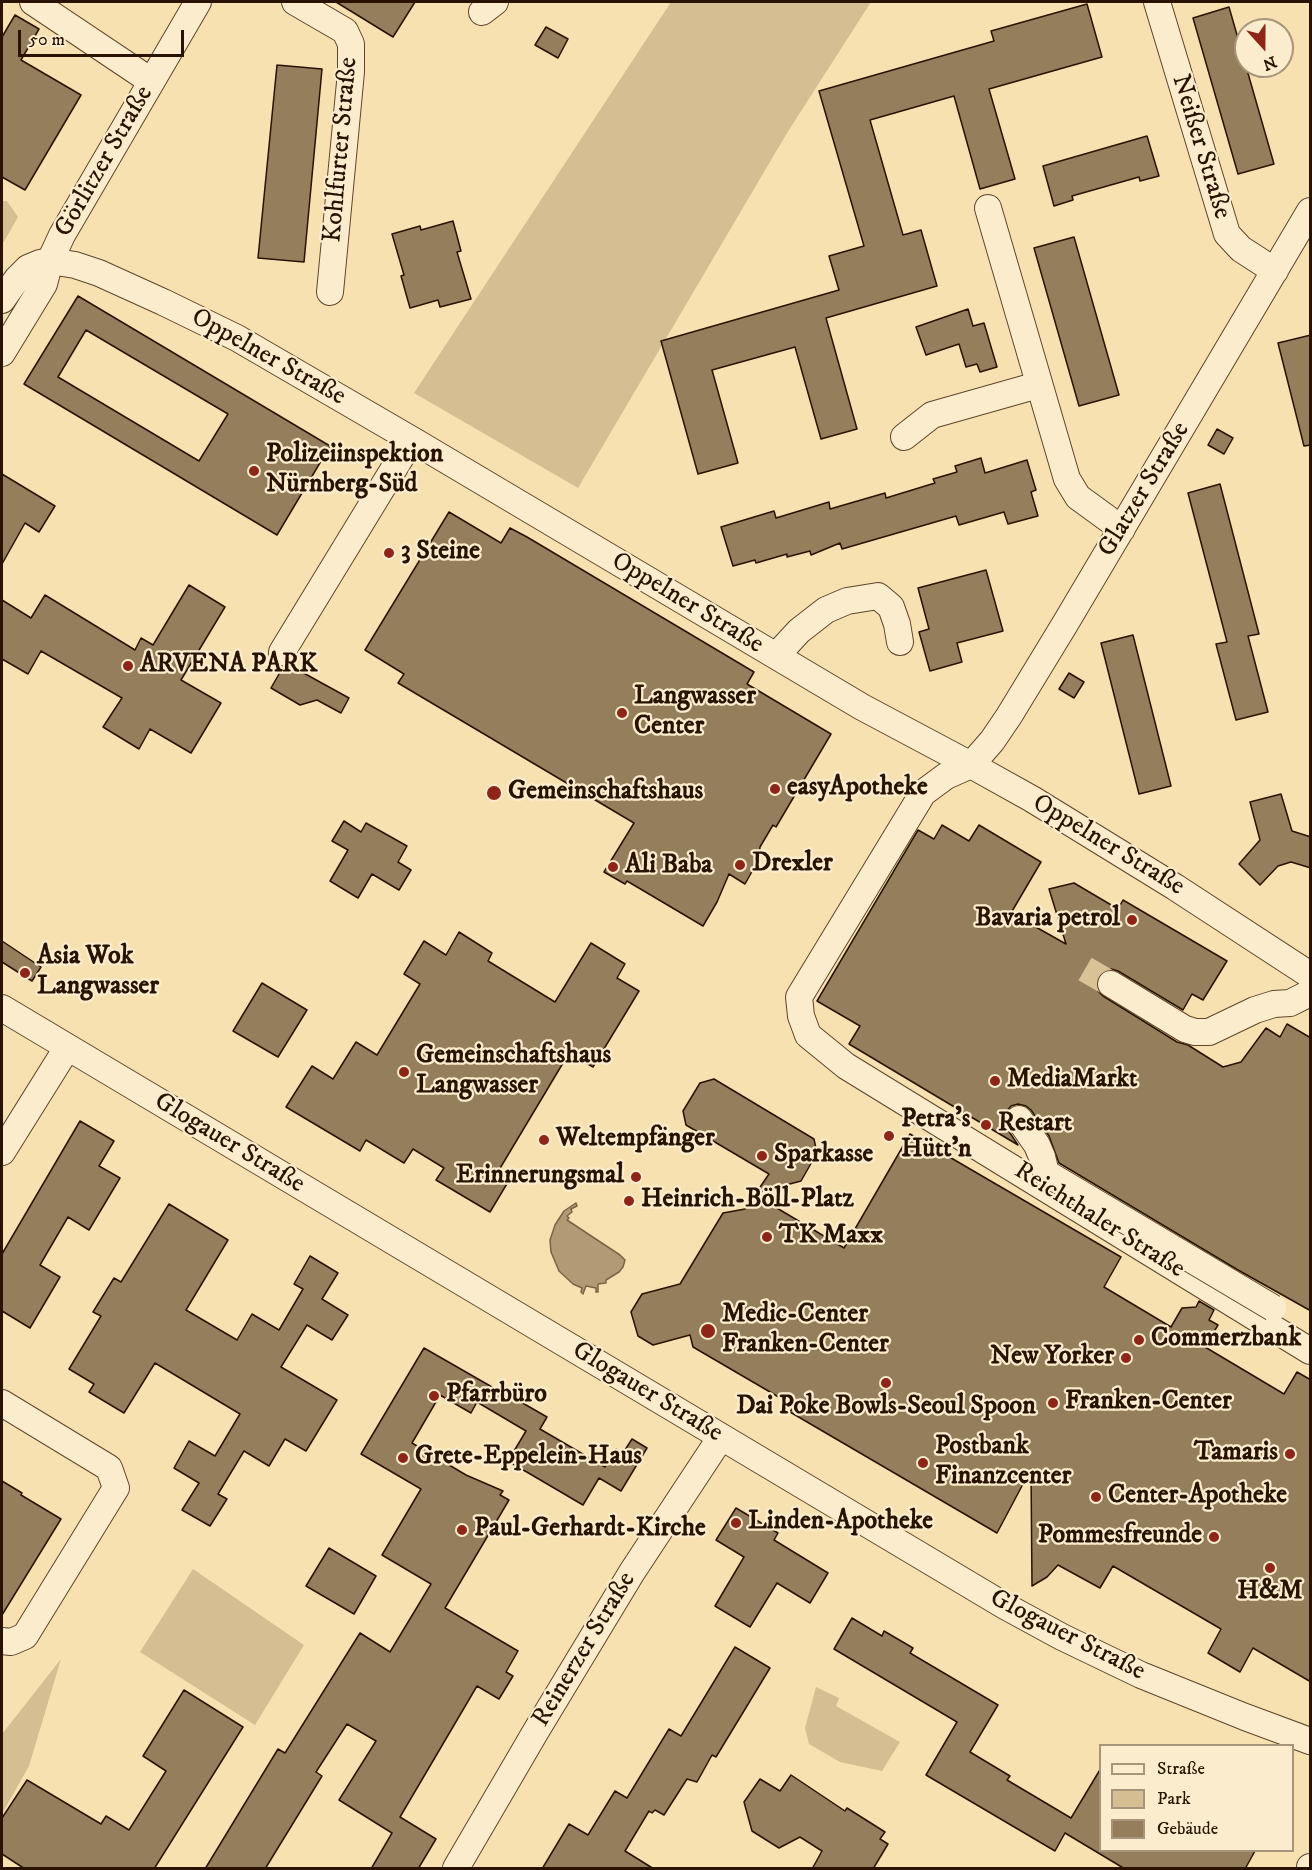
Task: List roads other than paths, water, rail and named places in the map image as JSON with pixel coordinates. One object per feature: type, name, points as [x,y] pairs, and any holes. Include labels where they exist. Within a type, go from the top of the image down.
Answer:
[{"type":"street","points":[[33,2],[151,81]]},
{"type":"street","name":"Görlitzer Straße","points":[[2,353],[44,284],[50,261],[62,235],[198,2]]},
{"type":"street","name":"Kohlfurter Straße","points":[[296,2],[345,31],[351,44],[351,72],[330,292]]},
{"type":"street","name":"Neißer Straße","points":[[1156,2],[1227,234],[1241,249],[1275,271]]},
{"type":"street","points":[[988,208],[1067,478],[1078,497],[1122,529]]},
{"type":"street","name":"Glatzer Straße","points":[[971,765],[992,741],[1009,716],[1311,211]]},
{"type":"street","name":"Görlitzer Straße","points":[[2,300],[28,268],[50,261]]},
{"type":"street","name":"Oppelner Straße","points":[[50,261],[75,265],[99,273],[205,322],[268,355],[878,716],[971,765],[1175,887],[1311,975]]},
{"type":"street","points":[[904,436],[932,415],[1038,385]]},
{"type":"street","points":[[282,652],[396,466],[414,441]]},
{"type":"street","points":[[776,656],[799,631],[825,610],[847,601],[878,596],[891,607],[900,642]]},
{"type":"street","name":"Reichthaler Straße","points":[[971,765],[946,776],[922,793],[798,997],[801,1016],[808,1035],[846,1066],[1311,1351]]},
{"type":"street","points":[[1111,984],[1185,1029],[1195,1032],[1209,1032],[1255,1010],[1275,1004],[1290,1003],[1311,993]]},
{"type":"street","name":"Glogauer Straße","points":[[2,1008],[987,1595],[1062,1637],[1170,1687],[1311,1741]]},
{"type":"street","points":[[2,1152],[67,1048]]},
{"type":"street","points":[[1019,1119],[1050,1161]]},
{"type":"street","points":[[1021,1173],[1050,1161]]},
{"type":"street","points":[[1050,1161],[1046,1173],[1273,1308],[1311,1336]]},
{"type":"street","points":[[2,1403],[109,1468],[116,1488],[25,1636],[11,1642],[2,1641]]},
{"type":"street","name":"Reinerzer Straße","points":[[456,1869],[632,1572],[721,1437]]},
{"type":"tunnel","points":[[1085,969],[1111,984]]},
{"type":"place","name":"Polizeiinspektion Nürnberg-Süd","points":[[254,471]]},
{"type":"place","name":"3 Steine","points":[[389,553]]},
{"type":"place","name":"ARVENA PARK","points":[[128,666]]},
{"type":"place","name":"Langwasser Center","points":[[622,713]]},
{"type":"place","name":"easyApotheke","points":[[775,789]]},
{"type":"place","name":"Gemeinschaftshaus","points":[[494,793]]},
{"type":"place","name":"Drexler","points":[[740,865]]},
{"type":"place","name":"Ali Baba","points":[[613,867]]},
{"type":"place","name":"Bavaria petrol","points":[[1132,920]]},
{"type":"place","name":"Asia Wok Langwasser","points":[[25,973]]},
{"type":"place","name":"Gemeinschaftshaus Langwasser","points":[[404,1072]]},
{"type":"place","name":"MediaMarkt","points":[[995,1081]]},
{"type":"place","name":"Restart","points":[[986,1125]]},
{"type":"place","name":"Petra's Hütt'n","points":[[889,1136]]},
{"type":"place","name":"Weltempfänger","points":[[544,1140]]},
{"type":"place","name":"Sparkasse","points":[[762,1156]]},
{"type":"place","name":"Erinnerungsmal","points":[[636,1177]]},
{"type":"place","name":"Heinrich-Böll-Platz","points":[[629,1201]]},
{"type":"place","name":"TK Maxx","points":[[767,1237]]},
{"type":"place","name":"Medic-Center Franken-Center","points":[[708,1331]]},
{"type":"place","name":"Commerzbank","points":[[1139,1340]]},
{"type":"place","name":"New Yorker","points":[[1126,1358]]},
{"type":"place","name":"Dai Poke Bowls-Seoul Spoon","points":[[886,1383]]},
{"type":"place","name":"Pfarrbüro","points":[[434,1396]]},
{"type":"place","name":"Franken-Center","points":[[1053,1403]]},
{"type":"place","name":"Tamaris","points":[[1290,1454]]},
{"type":"place","name":"Grete-Eppelein-Haus","points":[[403,1458]]},
{"type":"place","name":"Postbank Finanzcenter","points":[[923,1463]]},
{"type":"place","name":"Center-Apotheke","points":[[1096,1497]]},
{"type":"place","name":"Linden-Apotheke","points":[[736,1523]]},
{"type":"place","name":"Paul-Gerhardt-Kirche","points":[[462,1530]]},
{"type":"place","name":"Pommesfreunde","points":[[1214,1537]]},
{"type":"place","name":"H&M","points":[[1270,1568]]}]
